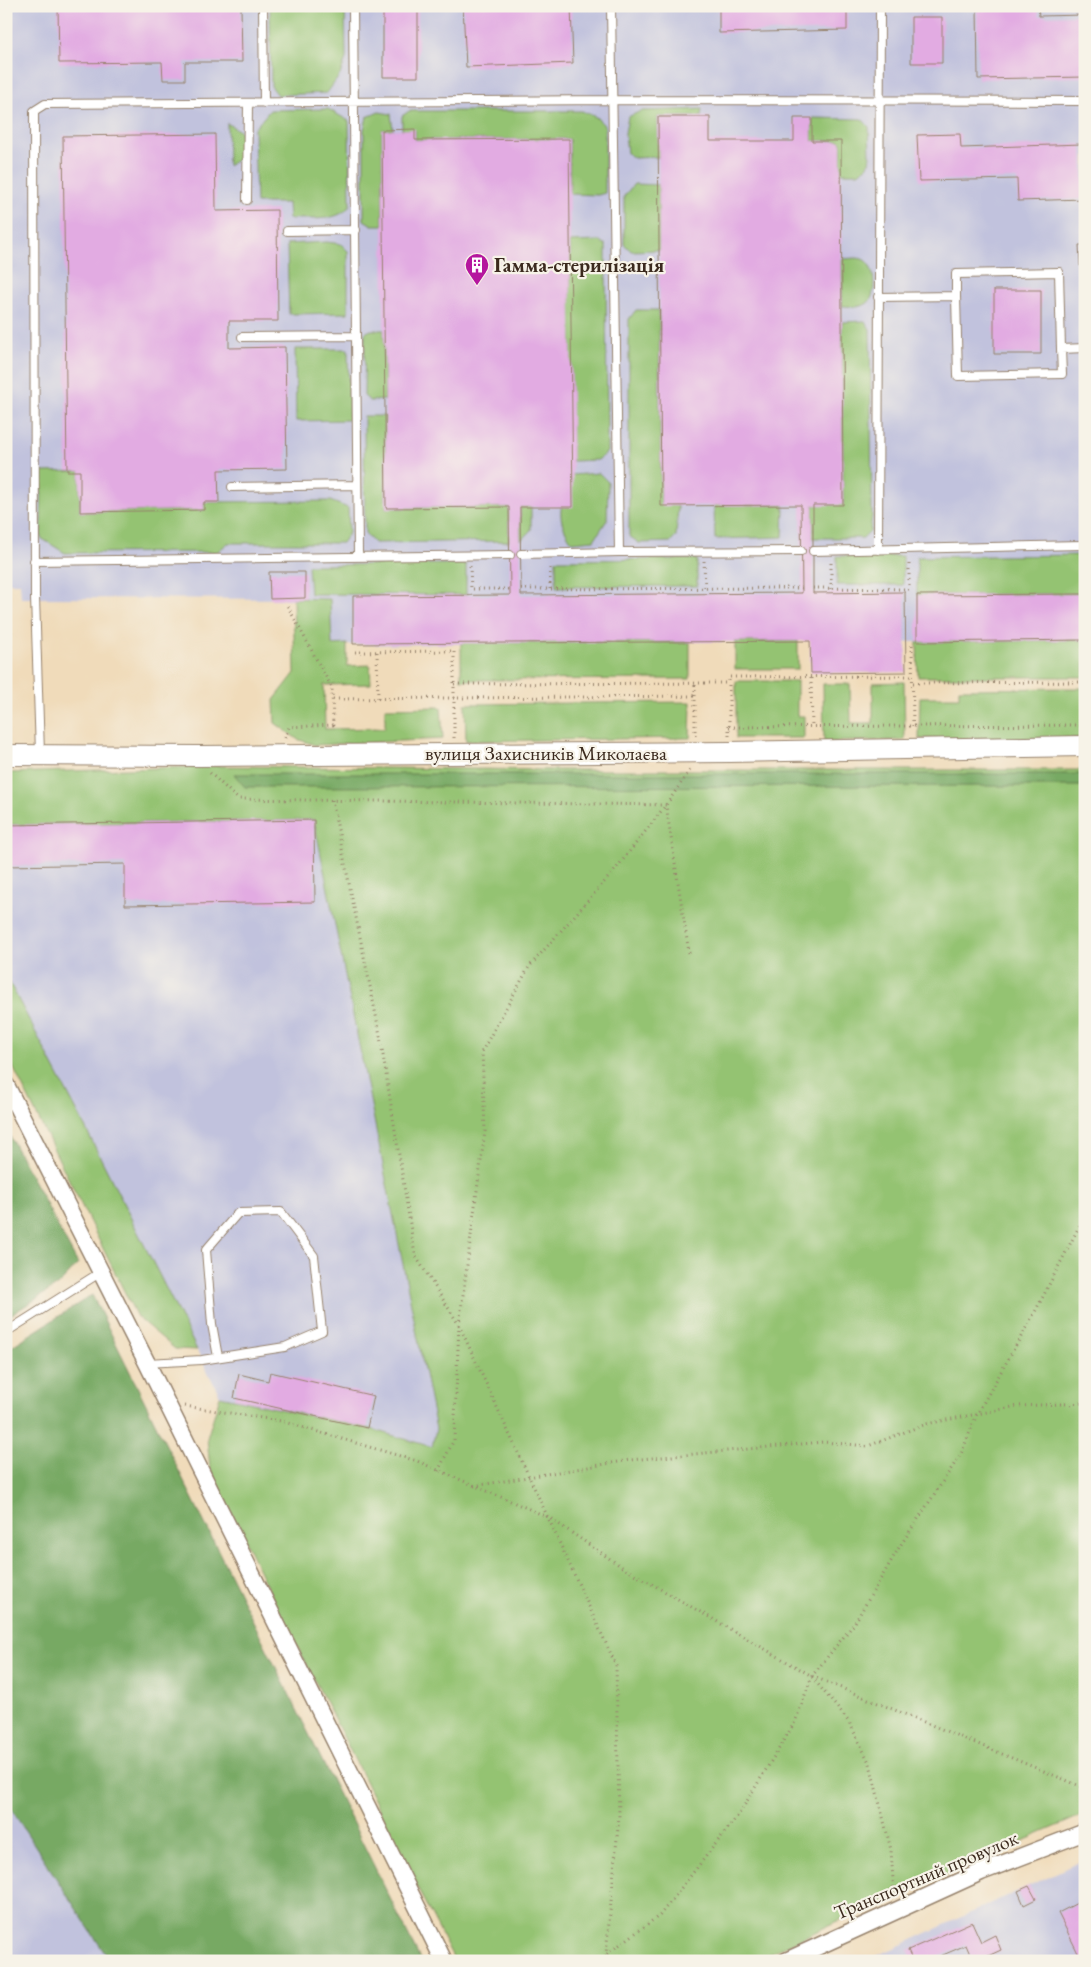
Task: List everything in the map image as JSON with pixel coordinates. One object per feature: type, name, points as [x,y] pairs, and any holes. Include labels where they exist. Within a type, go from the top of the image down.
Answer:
[{"type":"street","name":"вулиця Захисників Миколаєва","points":[[6,755],[198,756],[730,752],[1085,746]]},
{"type":"street","points":[[6,1085],[147,1363],[444,1961]]},
{"type":"street","name":"Транспортний провулок","points":[[786,1961],[981,1872],[1085,1832]]},
{"type":"lane","points":[[263,6],[264,103]]},
{"type":"lane","points":[[353,6],[358,556]]},
{"type":"lane","points":[[611,6],[619,552]]},
{"type":"lane","points":[[878,550],[880,6]]},
{"type":"lane","points":[[40,754],[34,561],[34,111],[45,104],[612,100],[1085,101]]},
{"type":"lane","points":[[247,200],[248,103]]},
{"type":"lane","points":[[287,231],[356,230]]},
{"type":"lane","points":[[1059,272],[1061,349],[1062,374],[958,376],[956,274],[1059,272]]},
{"type":"lane","points":[[878,297],[956,296]]},
{"type":"lane","points":[[242,337],[356,336]]},
{"type":"lane","points":[[1061,349],[1085,348]]},
{"type":"lane","points":[[232,486],[357,485]]},
{"type":"lane","points":[[813,551],[1082,545]]},
{"type":"lane","points":[[521,554],[802,551]]},
{"type":"lane","points":[[34,561],[510,554]]},
{"type":"lane","points":[[147,1363],[218,1357],[285,1347],[322,1331],[314,1256],[281,1212],[238,1213],[206,1250],[212,1324],[218,1357]]},
{"type":"lane","points":[[6,1332],[101,1272]]},
{"type":"path","points":[[813,588],[909,589],[909,549]]},
{"type":"path","points":[[831,588],[832,551]]},
{"type":"path","points":[[704,552],[705,588]]},
{"type":"path","points":[[550,554],[550,588]]},
{"type":"path","points":[[470,555],[471,589],[510,589]]},
{"type":"path","points":[[521,589],[802,588]]},
{"type":"path","points":[[279,755],[289,727],[333,725],[332,688],[287,605]]},
{"type":"path","points":[[912,645],[912,750]]},
{"type":"path","points":[[355,652],[454,651],[454,754]]},
{"type":"path","points":[[377,652],[378,699]]},
{"type":"path","points":[[730,752],[729,677],[913,676]]},
{"type":"path","points":[[811,678],[812,751]]},
{"type":"path","points":[[913,683],[1085,682]]},
{"type":"path","points":[[454,684],[729,683]]},
{"type":"path","points":[[438,1471],[454,1440],[460,1325],[484,1131],[482,1051],[529,967],[615,870],[666,805],[698,752],[695,684]]},
{"type":"path","points":[[333,699],[695,696]]},
{"type":"path","points":[[729,727],[1085,725]]},
{"type":"path","points":[[198,756],[210,774],[238,799],[666,805]]},
{"type":"path","points":[[332,800],[379,1030],[415,1255],[460,1325],[616,1665],[619,1817],[606,1954],[603,1961]]},
{"type":"path","points":[[666,805],[689,953]]},
{"type":"path","points":[[606,1954],[660,1915],[739,1814],[795,1722],[812,1676],[854,1624],[900,1546],[961,1454],[977,1414],[1036,1312],[1085,1215]]},
{"type":"path","points":[[167,1403],[281,1421],[416,1462],[474,1486],[550,1518],[622,1567],[812,1676],[1085,1788]]},
{"type":"path","points":[[474,1486],[630,1460],[823,1442],[868,1446],[926,1424],[1018,1406],[1085,1403]]},
{"type":"path","points":[[812,1676],[850,1722],[870,1764],[891,1850],[895,1910]]},
{"type":"shaded area","points":[[6,6],[1085,6],[1085,640],[906,642],[906,672],[811,673],[810,641],[332,645],[330,599],[21,598],[20,583],[6,583]]},
{"type":"shaded area","points":[[314,820],[436,1429],[433,1447],[367,1428],[220,1396],[79,1115],[6,976],[6,825]]},
{"type":"shaded area","points":[[6,1801],[42,1854],[110,1961],[6,1961]]},
{"type":"shaded area","points":[[1085,1859],[1085,1961],[866,1961],[1018,1891]]},
{"type":"green space","points":[[270,6],[345,6],[346,58],[340,75],[327,93],[278,95],[271,86]]},
{"type":"green space","points":[[328,109],[349,121],[350,205],[339,215],[331,217],[289,219],[288,203],[256,203],[254,129],[270,110]]},
{"type":"green space","points":[[702,109],[701,117],[658,117],[659,157],[634,158],[627,153],[625,133],[628,117],[641,111]]},
{"type":"green space","points":[[409,111],[582,111],[596,117],[605,126],[605,193],[598,195],[570,194],[569,139],[415,140],[415,130],[402,130],[402,116]]},
{"type":"green space","points":[[379,112],[391,114],[393,130],[382,130],[383,225],[372,225],[364,220],[364,130],[367,117]]},
{"type":"green space","points":[[812,118],[862,119],[869,127],[870,157],[868,166],[858,173],[841,173],[841,141],[812,141]]},
{"type":"green space","points":[[227,123],[241,132],[242,156],[228,166]]},
{"type":"green space","points":[[634,184],[659,185],[659,250],[631,251],[624,244],[624,196]]},
{"type":"green space","points":[[600,241],[606,245],[607,452],[598,460],[572,461],[570,242]]},
{"type":"green space","points":[[327,242],[341,244],[348,251],[348,313],[289,314],[287,244]]},
{"type":"green space","points":[[842,259],[862,259],[870,267],[873,273],[874,288],[870,301],[866,304],[842,306]]},
{"type":"green space","points":[[636,310],[659,310],[661,505],[678,506],[676,536],[671,542],[639,543],[629,536],[629,319]]},
{"type":"green space","points":[[865,321],[870,329],[872,516],[870,531],[863,538],[813,538],[813,505],[843,504],[842,322]]},
{"type":"green space","points":[[371,330],[384,330],[385,400],[370,401],[364,396],[365,333]]},
{"type":"green space","points":[[295,349],[348,349],[349,420],[296,421]]},
{"type":"green space","points":[[364,416],[385,416],[386,508],[509,507],[509,541],[374,543],[365,533]]},
{"type":"green space","points":[[80,471],[80,512],[204,510],[204,502],[330,501],[348,508],[349,533],[342,543],[228,543],[217,552],[65,553],[41,538],[42,472]]},
{"type":"green space","points":[[599,473],[608,482],[607,520],[594,540],[572,542],[563,524],[561,509],[572,475]]},
{"type":"green space","points":[[714,505],[784,505],[783,537],[715,539]]},
{"type":"green space","points":[[520,507],[531,507],[531,530],[521,540]]},
{"type":"green space","points":[[1081,555],[1081,594],[917,595],[917,557]]},
{"type":"green space","points":[[837,556],[903,556],[903,585],[837,585]]},
{"type":"green space","points":[[697,559],[697,586],[556,587],[556,560]]},
{"type":"green space","points":[[466,564],[466,595],[310,594],[308,565]]},
{"type":"green space","points":[[293,598],[330,599],[332,645],[347,644],[347,666],[370,665],[371,684],[324,685],[325,729],[385,728],[385,708],[441,707],[443,739],[315,745],[297,739],[275,723],[274,700],[295,673]]},
{"type":"green space","points":[[1085,640],[1085,677],[918,677],[917,642]]},
{"type":"green space","points":[[798,641],[798,669],[735,669],[735,642]]},
{"type":"green space","points":[[690,642],[690,679],[461,680],[461,643]]},
{"type":"green space","points":[[736,681],[797,681],[797,716],[804,716],[804,738],[736,738]]},
{"type":"green space","points":[[904,682],[905,740],[824,742],[823,684],[850,684],[851,723],[873,723],[873,683]]},
{"type":"green space","points":[[1085,688],[1085,738],[919,739],[920,697],[959,697],[959,689]]},
{"type":"green space","points":[[691,702],[690,738],[466,741],[465,704]]},
{"type":"green space","points":[[219,766],[553,770],[1085,770],[1085,1814],[836,1922],[754,1961],[455,1961],[269,1591],[210,1468],[207,1438],[220,1396],[367,1428],[432,1447],[436,1429],[314,820],[6,825],[6,773]]},
{"type":"green space","points":[[234,774],[1085,774],[1085,786],[245,787]]},
{"type":"green space","points":[[6,976],[79,1115],[197,1350],[175,1349],[137,1317],[6,1053]]},
{"type":"green space","points":[[6,1129],[78,1264],[58,1285],[6,1318]]},
{"type":"green space","points":[[92,1295],[421,1961],[110,1961],[6,1801],[6,1350]]},
{"type":"building","points":[[58,6],[241,6],[242,62],[185,62],[185,80],[163,80],[162,62],[59,63]]},
{"type":"building","points":[[383,6],[418,6],[418,77],[383,77]]},
{"type":"building","points":[[463,6],[571,6],[573,63],[466,67]]},
{"type":"building","points":[[847,6],[847,30],[719,33],[719,8]]},
{"type":"building","points":[[977,6],[1038,6],[1039,16],[1085,15],[1085,77],[978,79]]},
{"type":"building","points":[[911,17],[942,17],[942,63],[911,63]]},
{"type":"building","points":[[658,117],[710,117],[710,141],[794,141],[794,118],[812,118],[812,141],[841,141],[843,505],[813,505],[813,593],[905,592],[906,672],[811,673],[810,641],[353,644],[353,596],[510,595],[509,507],[386,508],[382,130],[415,129],[415,140],[569,139],[573,507],[520,507],[521,595],[802,593],[801,505],[661,506]]},
{"type":"building","points":[[215,134],[216,211],[277,210],[278,321],[229,321],[229,348],[285,347],[287,469],[218,470],[219,502],[204,502],[204,510],[80,512],[80,471],[67,471],[63,136]]},
{"type":"building","points":[[960,134],[961,148],[1082,144],[1084,199],[1018,201],[1017,179],[919,181],[917,135]]},
{"type":"building","points":[[1079,245],[1085,245],[1085,266],[1080,266]]},
{"type":"building","points":[[994,290],[1041,290],[1041,354],[994,354]]},
{"type":"building","points":[[269,572],[305,572],[305,598],[270,599]]},
{"type":"building","points":[[1085,594],[1085,640],[917,642],[917,595]]},
{"type":"building","points":[[314,820],[315,902],[125,905],[125,864],[6,866],[6,825]]},
{"type":"building","points":[[270,1372],[374,1396],[367,1428],[234,1398],[239,1374],[268,1381]]},
{"type":"building","points":[[1029,1886],[1036,1899],[1024,1905],[1018,1891]]},
{"type":"building","points":[[1085,1899],[1085,1961],[1082,1961],[1058,1913]]},
{"type":"building","points":[[972,1922],[981,1942],[995,1935],[1001,1950],[973,1961],[966,1945],[929,1961],[913,1961],[908,1950]]},
{"type":"place","name":"Гамма-стерилізація","points":[[477,286]]}]
